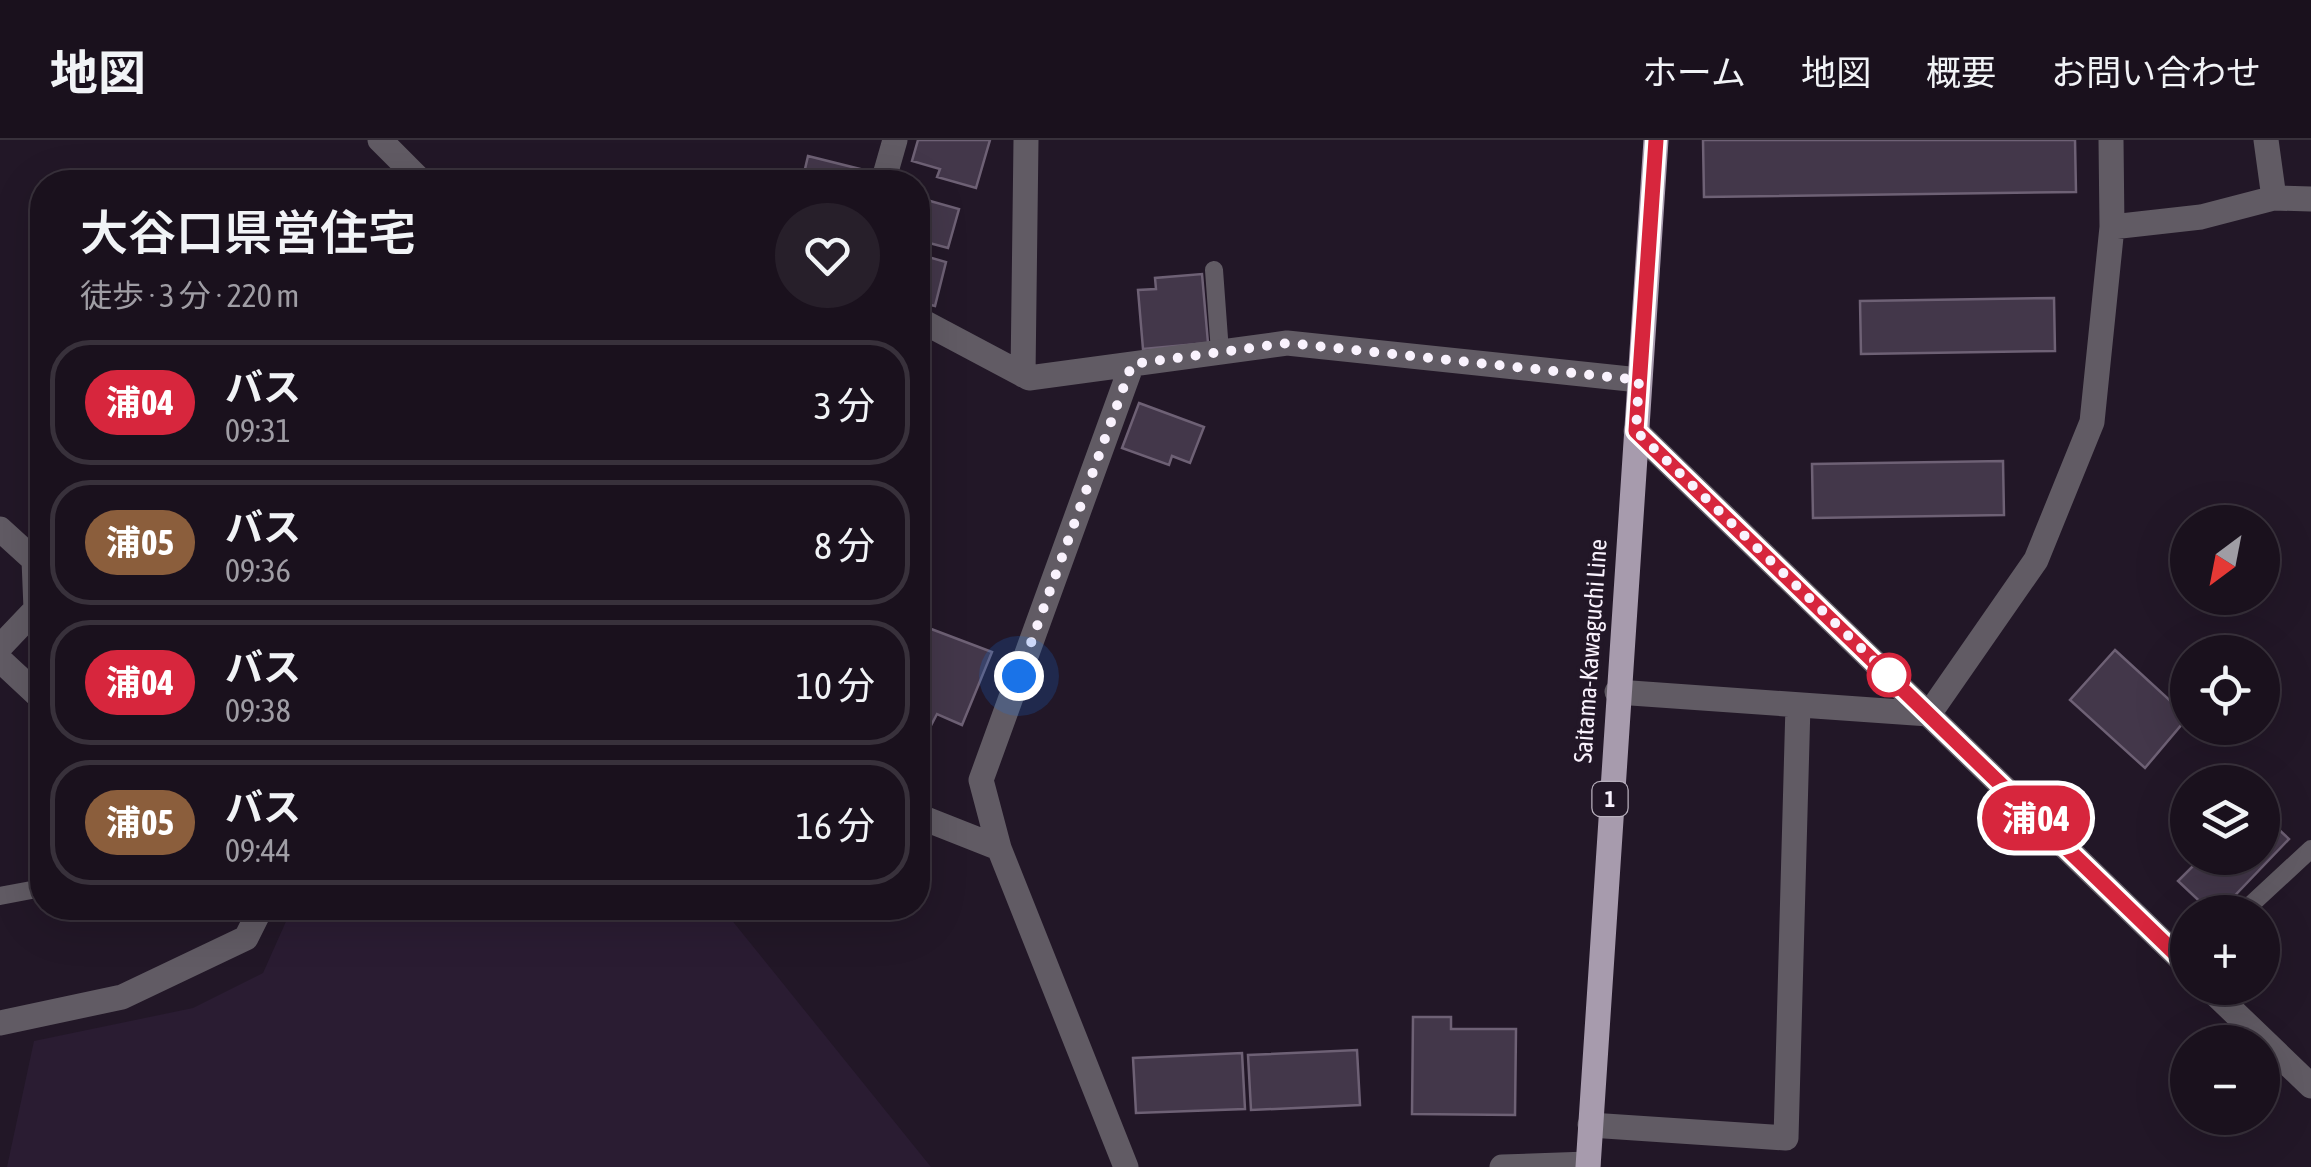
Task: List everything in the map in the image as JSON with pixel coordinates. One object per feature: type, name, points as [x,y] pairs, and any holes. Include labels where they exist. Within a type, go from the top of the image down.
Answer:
[{"type":"main road","name":"Saitama-Kawaguchi Line","points":[[1588,1166],[1656,140]]},
{"type":"street","points":[[380,140],[410,170]]},
{"type":"street","points":[[886,170],[894,140]]},
{"type":"street","points":[[1023,374],[1026,140]]},
{"type":"street","points":[[1929,714],[2036,560],[2092,422],[2112,226],[2111,140]]},
{"type":"street","points":[[2266,140],[2274,198]]},
{"type":"street","points":[[2112,226],[2200,216],[2274,198],[2311,199]]},
{"type":"street","points":[[930,325],[1030,378],[1288,343],[1639,380]]},
{"type":"street","points":[[1126,1167],[999,848],[981,780],[1132,364]]},
{"type":"street","points":[[1636,431],[2170,948]]},
{"type":"street","points":[[0,529],[30,556]]},
{"type":"street","points":[[0,647],[30,616]]},
{"type":"street","points":[[0,660],[30,688]]},
{"type":"street","points":[[1617,692],[1929,714]]},
{"type":"street","points":[[1590,1125],[1786,1138],[1798,705]]},
{"type":"street","points":[[930,821],[999,848]]},
{"type":"street","points":[[0,1023],[122,997],[246,938],[256,920]]},
{"type":"street","points":[[2227,1005],[2311,1086]]},
{"type":"street","points":[[1502,1167],[1588,1166]]},
{"type":"lane","points":[[1214,270],[1220,352]]},
{"type":"lane","points":[[2261,895],[2311,849]]},
{"type":"lane","points":[[0,896],[30,890]]},
{"type":"shaded area","points":[[287,920],[732,920],[931,1167],[7,1167],[34,1041],[193,1008],[263,973]]},
{"type":"building","points":[[918,140],[990,140],[976,188],[937,177],[940,169],[912,161]]},
{"type":"building","points":[[1703,140],[2075,140],[2076,192],[1704,197]]},
{"type":"building","points":[[808,156],[860,169],[860,170],[805,170]]},
{"type":"building","points":[[930,201],[959,209],[948,248],[930,243]]},
{"type":"building","points":[[930,257],[946,262],[935,306],[930,305]]},
{"type":"building","points":[[1202,274],[1208,343],[1143,349],[1138,290],[1156,289],[1155,278]]},
{"type":"building","points":[[2054,298],[2055,351],[1861,354],[1860,301]]},
{"type":"building","points":[[1139,403],[1204,427],[1190,463],[1172,456],[1169,465],[1122,448]]},
{"type":"building","points":[[2003,461],[2004,515],[1813,518],[1812,464]]},
{"type":"building","points":[[930,629],[992,652],[962,725],[937,714],[930,727]]},
{"type":"building","points":[[2115,650],[2170,700],[2170,738],[2145,768],[2070,700]]},
{"type":"building","points":[[2280,831],[2289,839],[2280,848]]},
{"type":"building","points":[[2184,875],[2254,875],[2235,895],[2193,895],[2178,881]]},
{"type":"building","points":[[1413,1017],[1451,1017],[1451,1029],[1516,1029],[1515,1115],[1412,1114]]},
{"type":"building","points":[[1357,1050],[1360,1105],[1251,1110],[1248,1055]]},
{"type":"building","points":[[1242,1053],[1245,1109],[1136,1113],[1133,1058]]},
{"type":"bus line","name":"浦04","points":[[1656,140],[1636,431],[2170,948]]},
{"type":"route","points":[[1019,676],[1132,364],[1288,343],[1639,380],[1636,431],[1889,675]]}]
